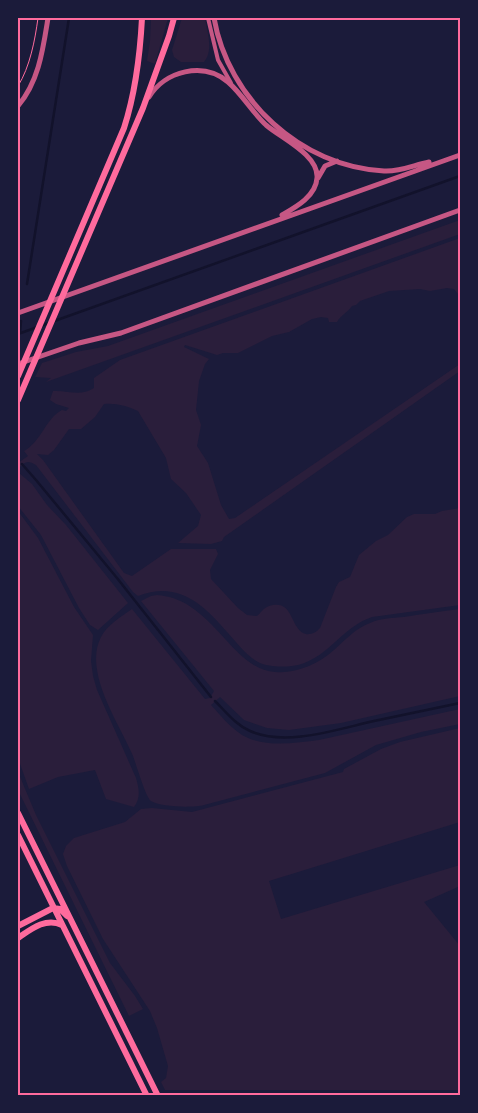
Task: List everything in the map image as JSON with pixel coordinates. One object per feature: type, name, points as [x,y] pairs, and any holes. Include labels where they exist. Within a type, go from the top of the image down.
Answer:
[{"type":"main road","points":[[18,376],[116,147],[134,93],[140,54],[142,18]]},
{"type":"main road","points":[[18,400],[143,108],[174,18]]},
{"type":"main road","points":[[18,813],[28,838],[75,926],[158,1096]]},
{"type":"main road","points":[[18,835],[147,1096]]},
{"type":"main road","points":[[18,926],[53,908],[60,910],[75,926]]},
{"type":"main road","points":[[18,938],[50,921],[62,925]]},
{"type":"street","points":[[18,106],[28,92],[38,70],[48,18]]},
{"type":"street","points":[[208,18],[218,60],[235,88],[248,106],[267,126],[303,152],[317,172],[318,179]]},
{"type":"street","points":[[214,18],[218,40],[224,57],[231,71],[253,103],[280,129],[305,146],[338,161],[367,169],[402,170],[428,162],[437,162]]},
{"type":"street","points":[[143,108],[152,92],[162,82],[186,71],[200,71],[217,75],[227,80],[235,88]]},
{"type":"street","points":[[18,313],[460,155]]},
{"type":"street","points":[[270,222],[295,208],[306,199],[314,189],[325,166],[338,161]]},
{"type":"street","points":[[18,364],[79,343],[122,333],[460,210]]},
{"type":"path","points":[[18,86],[36,35],[38,18]]},
{"type":"shaded area","points":[[151,18],[168,18],[155,64],[147,61]]},
{"type":"shaded area","points":[[182,18],[205,18],[209,52],[204,62],[181,62],[174,57],[172,50]]},
{"type":"shaded area","points":[[460,220],[460,234],[46,382],[51,378],[35,377],[42,363],[76,352],[108,346]]},
{"type":"shaded area","points":[[460,238],[460,300],[454,289],[447,288],[430,291],[420,289],[389,291],[360,301],[352,306],[337,322],[329,322],[328,318],[321,317],[312,319],[289,332],[272,336],[238,353],[217,355],[185,345],[184,347],[209,359],[205,364],[199,381],[196,410],[201,425],[197,446],[208,463],[221,505],[229,519],[235,518],[460,364],[460,371],[224,537],[222,541],[211,544],[178,543],[198,526],[201,515],[186,493],[171,479],[166,458],[138,411],[122,405],[104,404],[95,417],[81,429],[69,429],[54,450],[48,455],[37,454],[124,573],[132,576],[171,549],[216,549],[218,554],[210,570],[211,579],[238,608],[247,615],[257,616],[267,607],[280,605],[288,610],[299,630],[305,634],[314,633],[320,628],[339,582],[350,577],[359,555],[376,541],[388,535],[407,517],[414,514],[435,514],[460,508],[460,605],[372,617],[351,628],[324,651],[304,663],[292,666],[262,664],[242,649],[219,622],[199,604],[189,598],[165,591],[138,596],[133,592],[36,465],[31,462],[25,463],[19,468],[19,473],[32,484],[47,505],[66,525],[128,603],[98,630],[90,625],[79,608],[41,535],[18,506],[18,463],[28,456],[24,451],[35,442],[56,414],[69,408],[50,400],[53,391],[79,393],[89,391],[94,388],[94,378],[120,360]]},
{"type":"shaded area","points":[[18,511],[38,538],[74,607],[93,635],[91,661],[93,676],[97,690],[136,778],[139,793],[134,807],[106,799],[95,770],[58,777],[29,789],[18,758]]},
{"type":"shaded area","points":[[157,595],[176,599],[193,608],[246,659],[260,668],[275,672],[299,670],[314,664],[328,655],[355,631],[374,621],[460,609],[460,696],[341,723],[289,730],[267,728],[244,720],[220,697],[211,705],[242,735],[260,742],[280,744],[319,740],[460,709],[460,724],[421,732],[376,745],[325,773],[204,805],[177,806],[155,803],[146,794],[133,756],[105,697],[96,666],[97,651],[101,637],[115,621],[132,609],[205,699],[210,698],[214,691],[141,601]]},
{"type":"shaded area","points":[[460,728],[460,822],[269,881],[281,919],[460,865],[460,886],[424,902],[460,946],[460,1090],[165,1090],[161,1082],[166,1078],[168,1066],[157,1028],[150,1011],[103,939],[67,866],[63,854],[66,846],[74,838],[125,822],[141,809],[152,808],[192,812],[343,772],[344,769],[381,749],[400,742]]},
{"type":"shaded area","points":[[18,772],[36,815],[110,963],[143,1009],[129,1016],[18,790]]},
{"type":"waterway","points":[[27,284],[69,18]]},
{"type":"waterway","points":[[18,334],[460,176]]},
{"type":"waterway","points":[[20,333],[21,321]]},
{"type":"waterway","points":[[22,464],[117,578],[211,697]]},
{"type":"waterway","points":[[215,701],[231,718],[250,731],[280,737],[296,737],[328,732],[460,703]]}]
